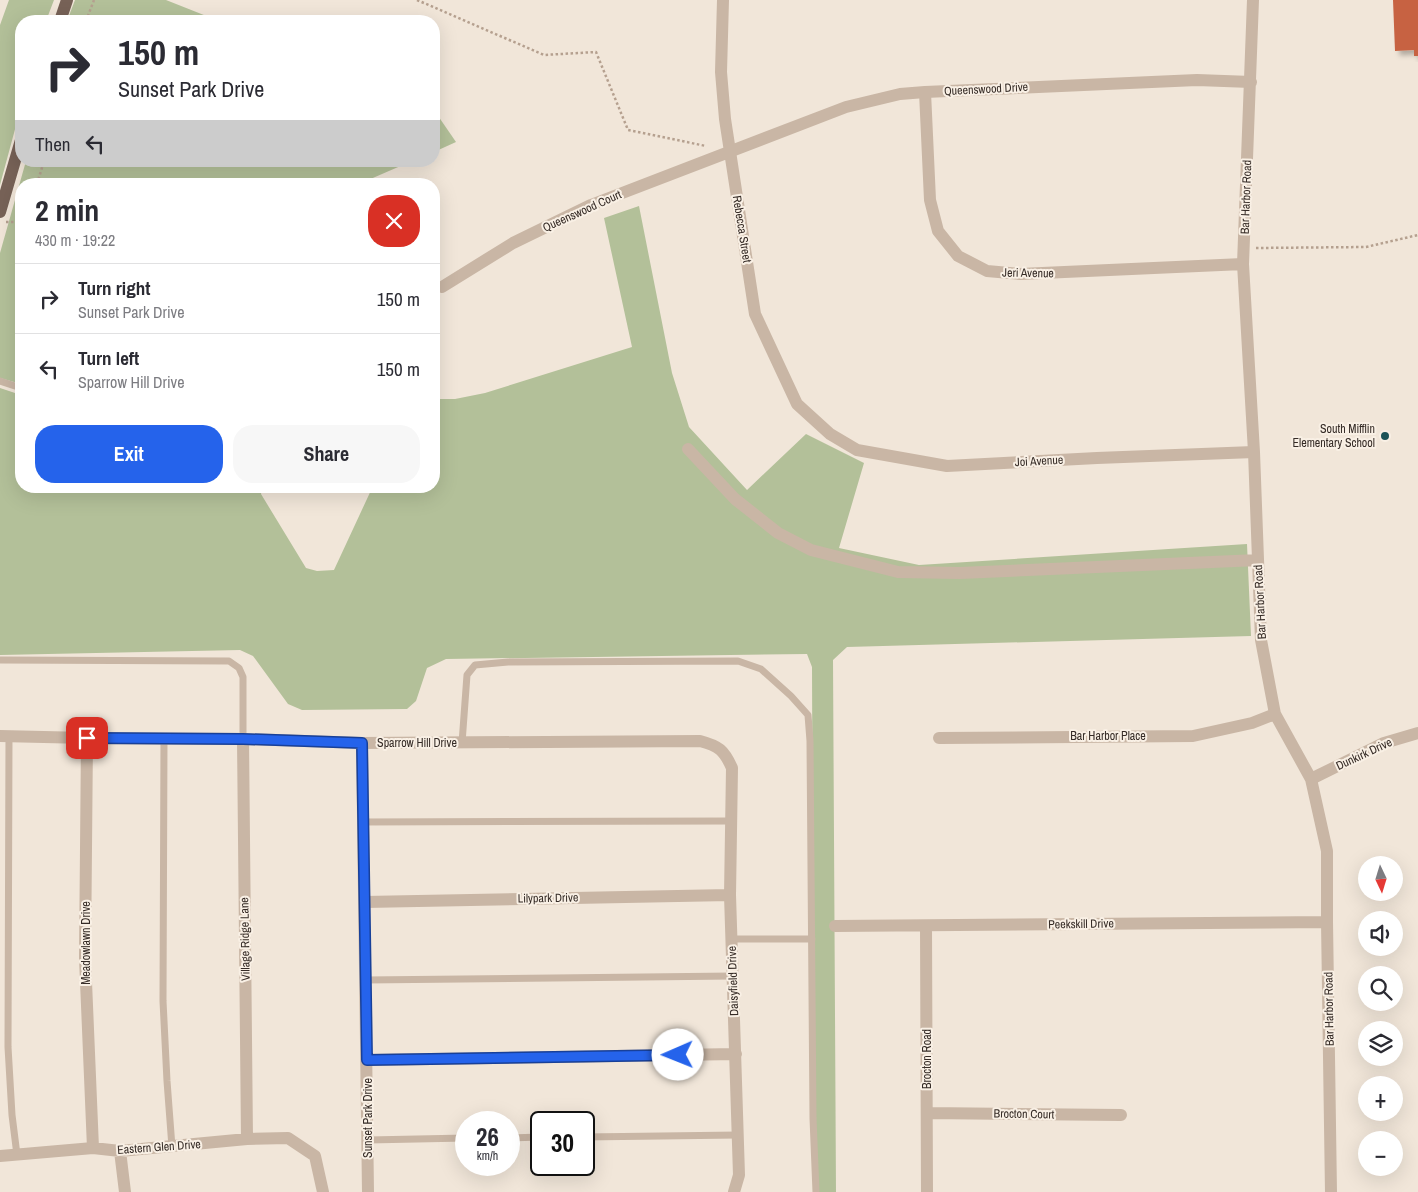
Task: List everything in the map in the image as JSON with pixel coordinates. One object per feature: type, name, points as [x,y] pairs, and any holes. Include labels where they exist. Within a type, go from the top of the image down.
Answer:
[{"type":"main road","points":[[62,15],[67,0]]},
{"type":"main road","points":[[0,212],[15,161]]},
{"type":"street","name":"Rebecca Street","points":[[723,0],[721,72],[725,119],[756,314],[797,404],[830,434]]},
{"type":"street","name":"Bar Harbor Road","points":[[1253,0],[1243,264],[1254,452],[1261,640],[1274,714],[1311,779],[1327,851],[1331,1192]]},
{"type":"street","name":"Queenswood Drive","points":[[730,150],[846,107],[892,96],[925,92],[1197,80],[1251,82]]},
{"type":"street","name":"Jeri Avenue","points":[[925,92],[930,200],[938,231],[958,256],[987,271],[1020,274],[1243,264]]},
{"type":"street","name":"Queenswood Court","points":[[442,287],[513,243],[591,205],[730,150]]},
{"type":"street","name":"Joi Avenue","points":[[830,434],[857,450],[947,466],[1254,452]]},
{"type":"street","points":[[688,449],[735,499],[778,533],[811,550],[898,572],[960,573],[1258,560]]},
{"type":"street","name":"Bar Harbor Place","points":[[939,738],[1193,736],[1252,723],[1274,714]]},
{"type":"street","name":"Dunkirk Drive","points":[[1311,779],[1384,743],[1418,733]]},
{"type":"street","name":"Sparrow Hill Drive","points":[[5,736],[243,739],[362,743],[700,741],[715,745],[726,755],[732,768]]},
{"type":"street","name":"Meadowlawn Drive","points":[[87,738],[85,958],[93,1148]]},
{"type":"street","name":"Village Ridge Lane","points":[[243,739],[247,1139]]},
{"type":"street","name":"Sunset Park Drive","points":[[362,743],[368,1192]]},
{"type":"street","name":"Daisyfield Drive","points":[[732,768],[730,895],[739,1175],[734,1192]]},
{"type":"street","name":"Lilypark Drive","points":[[365,902],[730,895]]},
{"type":"street","name":"Peekskill Drive","points":[[835,926],[1327,922]]},
{"type":"street","name":"Brocton Road","points":[[926,926],[927,1192]]},
{"type":"street","points":[[367,1060],[736,1054]]},
{"type":"street","name":"Brocton Court","points":[[927,1113],[1121,1114]]},
{"type":"street","name":"Eastern Glen Drive","points":[[0,1156],[93,1148],[120,1151],[247,1139],[288,1138],[315,1156],[323,1192]]},
{"type":"street","points":[[120,1151],[125,1192]]},
{"type":"lane","points":[[0,381],[15,386]]},
{"type":"lane","points":[[0,660],[229,661],[239,668],[243,677],[243,739]]},
{"type":"lane","points":[[462,743],[467,676],[475,665],[508,662],[738,661],[760,669],[791,696],[808,714],[816,1192]]},
{"type":"lane","points":[[5,736],[8,1047],[11,1107],[17,1155]]},
{"type":"lane","points":[[164,739],[163,1002],[172,1146]]},
{"type":"lane","points":[[363,822],[731,821]]},
{"type":"lane","points":[[732,939],[812,939]]},
{"type":"lane","points":[[366,980],[733,976]]},
{"type":"lane","points":[[595,1137],[738,1134]]},
{"type":"lane","points":[[368,1140],[455,1138]]},
{"type":"path","points":[[88,15],[94,0]]},
{"type":"path","points":[[417,0],[544,55],[596,52],[628,130],[730,150]]},
{"type":"path","points":[[0,222],[15,222]]},
{"type":"path","points":[[1244,248],[1353,248],[1366,247],[1418,235]]},
{"type":"green space","points":[[9,0],[54,0],[48,15],[15,15],[15,129],[0,185],[0,25]]},
{"type":"green space","points":[[75,0],[166,0],[204,15],[69,15]]},
{"type":"green space","points":[[440,119],[456,142],[440,149]]},
{"type":"green space","points":[[24,167],[398,167],[373,178],[21,178]]},
{"type":"green space","points":[[15,200],[15,382],[0,378],[0,253]]},
{"type":"green space","points":[[639,206],[672,373],[689,427],[747,490],[806,434],[864,463],[839,548],[919,565],[1247,544],[1251,636],[847,647],[833,660],[836,1192],[814,1192],[812,667],[807,654],[446,659],[427,668],[416,701],[407,709],[302,710],[288,704],[253,656],[240,650],[0,655],[0,388],[15,393],[15,493],[261,493],[306,568],[317,571],[334,570],[370,493],[440,493],[440,399],[455,399],[485,393],[632,347],[604,218]]},
{"type":"building","points":[[1393,0],[1418,0],[1418,56],[1414,56],[1414,50],[1395,51]]},
{"type":"place","name":"South Mifflin Elementary School","points":[[1385,436]]},
{"type":"route","points":[[87,738],[243,739],[362,743],[367,1060],[678,1055]]}]
